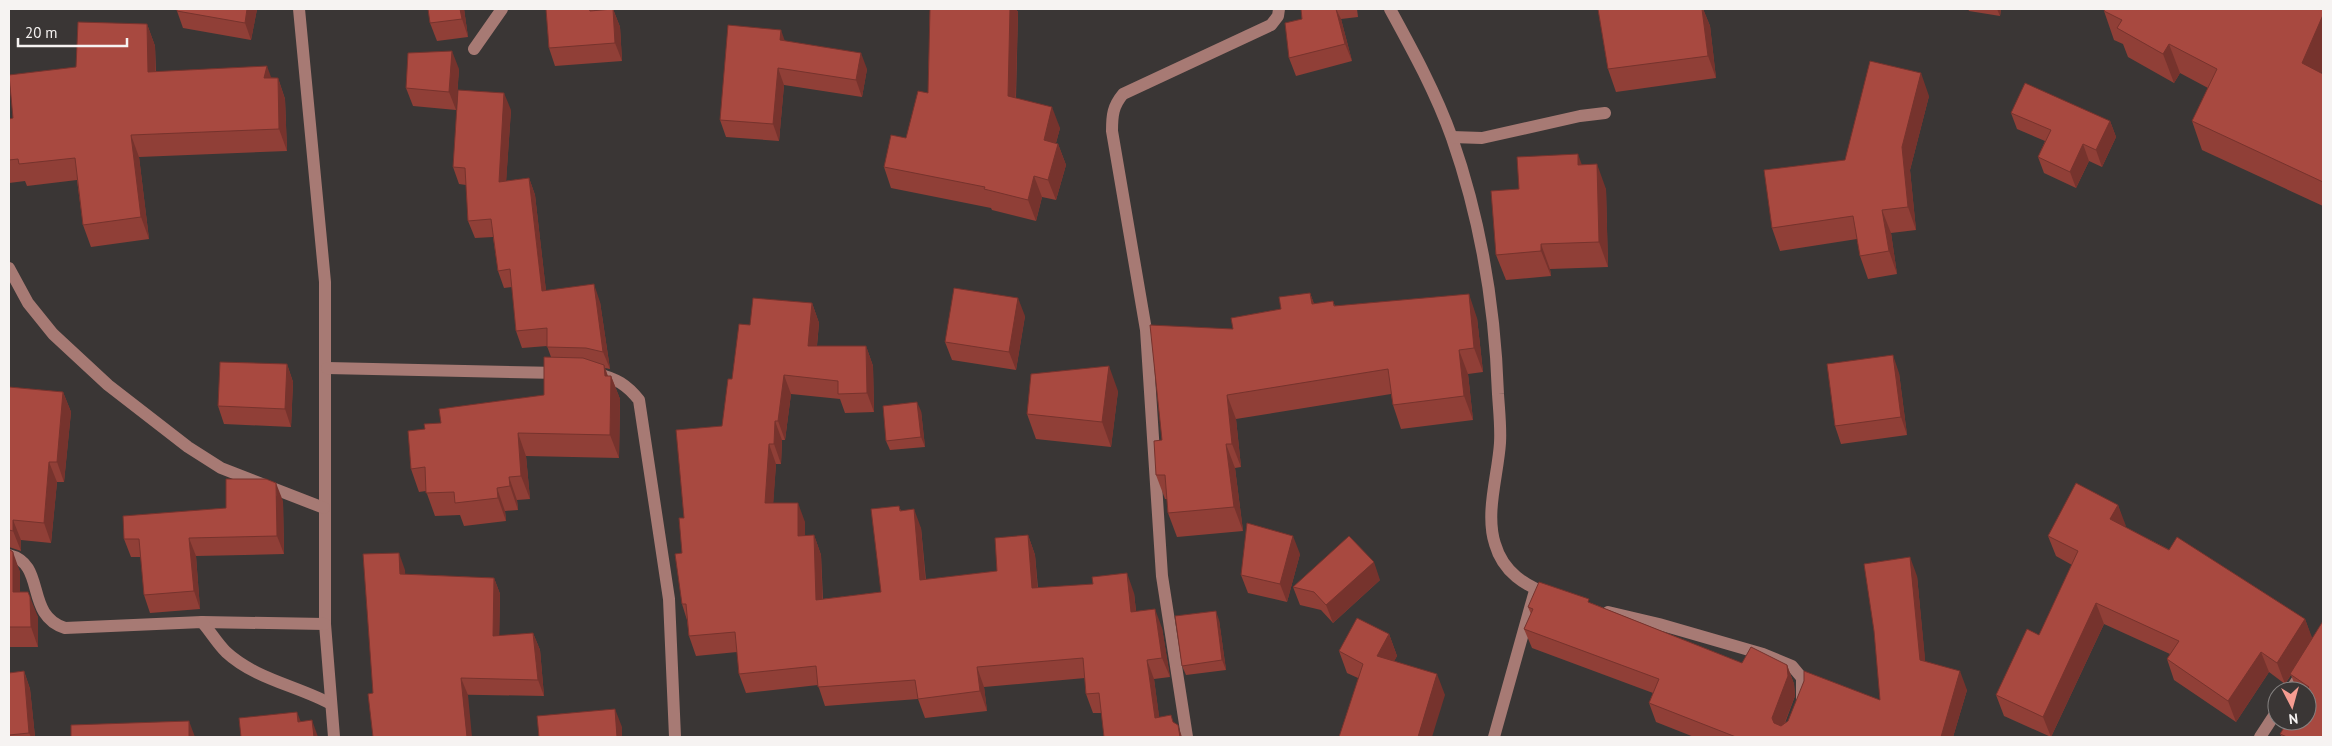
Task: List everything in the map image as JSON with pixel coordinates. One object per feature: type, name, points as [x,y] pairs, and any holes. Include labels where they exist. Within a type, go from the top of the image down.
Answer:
[{"type":"street","points":[[299,9],[325,282],[327,368],[324,508],[326,624],[334,737]]},
{"type":"street","points":[[474,49],[502,9]]},
{"type":"street","points":[[1187,737],[1162,576],[1146,330],[1112,131],[1112,116],[1114,104],[1123,94],[1271,25],[1278,16],[1279,9]]},
{"type":"street","points":[[1390,9],[1427,77],[1452,137],[1471,200],[1482,249],[1496,336],[1500,441],[1491,522],[1495,545],[1508,572],[1535,589],[1560,598]]},
{"type":"street","points":[[1452,137],[1482,138],[1580,116],[1605,114]]},
{"type":"street","points":[[9,268],[28,304],[53,334],[108,385],[188,447],[221,468],[324,508]]},
{"type":"street","points":[[327,368],[578,373],[613,378],[629,388],[639,400],[669,599],[675,737]]},
{"type":"street","points":[[9,555],[19,558],[30,571],[42,611],[54,624],[80,629],[202,622],[326,624]]},
{"type":"street","points":[[1494,737],[1535,589]]},
{"type":"street","points":[[1594,609],[1702,635],[1764,654],[1792,666],[1802,678],[1803,697],[1797,713]]},
{"type":"street","points":[[202,622],[226,652],[245,666],[312,693],[331,704]]},
{"type":"street","points":[[2297,681],[2313,656]]},
{"type":"street","points":[[2260,737],[2267,726]]},
{"type":"building","points":[[177,9],[247,9],[245,23],[177,11]]},
{"type":"building","points":[[428,9],[460,9],[462,19],[430,23]]},
{"type":"building","points":[[546,9],[589,9],[590,11],[613,9],[615,43],[549,48]]},
{"type":"building","points":[[930,9],[1010,9],[1008,96],[1052,107],[1044,140],[1058,144],[1048,180],[1034,176],[1028,200],[984,189],[985,187],[884,167],[891,135],[906,138],[918,91],[928,93]]},
{"type":"building","points":[[1301,9],[1336,9],[1345,44],[1289,58],[1285,23],[1302,19]]},
{"type":"building","points":[[1598,9],[1702,9],[1708,56],[1608,69]]},
{"type":"building","points":[[2105,9],[2323,9],[2323,15],[2302,63],[2323,74],[2323,182],[2192,121],[2217,69],[2169,44],[2163,54],[2117,28],[2122,20],[2104,11]]},
{"type":"building","points":[[78,22],[147,24],[148,72],[267,66],[264,78],[278,78],[279,129],[131,135],[141,217],[83,225],[75,158],[19,164],[18,159],[9,160],[9,119],[13,118],[9,75],[76,67]]},
{"type":"building","points":[[728,25],[781,30],[780,40],[861,53],[856,80],[778,68],[773,124],[720,120]]},
{"type":"building","points":[[452,51],[449,92],[406,88],[408,53]]},
{"type":"building","points":[[1870,61],[1921,73],[1902,147],[1908,207],[1882,210],[1889,251],[1860,256],[1853,216],[1772,228],[1764,170],[1845,160]]},
{"type":"building","points":[[2025,83],[2110,121],[2096,150],[2083,144],[2070,172],[2038,157],[2051,130],[2011,113]]},
{"type":"building","points":[[458,90],[504,93],[499,182],[529,178],[542,291],[594,284],[603,352],[586,348],[547,347],[547,328],[516,331],[510,269],[498,271],[491,219],[468,221],[465,168],[453,167]]},
{"type":"building","points":[[1578,154],[1578,165],[1597,164],[1599,242],[1541,244],[1541,251],[1496,255],[1491,191],[1519,189],[1517,157]]},
{"type":"building","points":[[954,288],[1018,298],[1009,352],[945,342]]},
{"type":"building","points":[[1310,293],[1312,304],[1333,301],[1334,306],[1469,294],[1474,348],[1459,350],[1464,396],[1393,405],[1388,369],[1227,395],[1232,444],[1226,444],[1234,507],[1168,513],[1165,475],[1156,475],[1154,441],[1162,440],[1150,325],[1233,329],[1231,318],[1281,309],[1279,297]]},
{"type":"building","points":[[753,298],[812,303],[808,346],[866,346],[867,393],[838,394],[838,381],[784,375],[778,421],[775,421],[774,444],[769,444],[765,503],[798,503],[798,536],[814,535],[816,600],[881,592],[871,509],[899,506],[900,511],[914,509],[920,580],[997,571],[995,538],[1028,535],[1032,588],[1093,584],[1092,577],[1127,573],[1131,612],[1155,609],[1162,658],[1147,660],[1155,718],[1171,715],[1173,722],[1178,725],[1180,737],[1104,737],[1099,693],[1086,694],[1083,658],[977,667],[980,691],[918,699],[915,680],[818,687],[816,666],[739,674],[735,632],[689,636],[686,604],[682,604],[675,554],[682,553],[679,518],[684,518],[676,430],[722,426],[728,379],[732,379],[739,324],[750,325]]},
{"type":"building","points":[[1893,355],[1901,417],[1835,426],[1827,364]]},
{"type":"building","points":[[544,357],[583,358],[604,365],[605,376],[611,376],[610,435],[518,433],[521,476],[509,477],[510,486],[497,488],[498,498],[455,503],[454,492],[426,493],[425,467],[411,469],[408,431],[425,429],[424,424],[441,423],[439,409],[544,395]]},
{"type":"building","points":[[220,362],[287,364],[285,409],[218,406]]},
{"type":"building","points":[[1109,366],[1102,422],[1027,414],[1031,374]]},
{"type":"building","points":[[9,387],[63,392],[57,462],[49,462],[44,523],[13,520],[13,531],[9,530]]},
{"type":"building","points":[[917,402],[921,437],[886,441],[883,406]]},
{"type":"building","points":[[226,479],[266,479],[276,483],[277,536],[189,538],[194,591],[144,595],[139,539],[124,539],[123,516],[226,508]]},
{"type":"building","points":[[2076,483],[2118,505],[2110,519],[2169,550],[2177,537],[2305,619],[2277,663],[2261,652],[2228,701],[2167,659],[2179,641],[2096,603],[2043,717],[1996,695],[2027,629],[2039,635],[2078,551],[2048,536]]},
{"type":"building","points":[[1247,523],[1293,536],[1280,584],[1241,575]]},
{"type":"building","points":[[1349,536],[1374,562],[1326,605],[1314,592],[1293,587]]},
{"type":"building","points":[[9,549],[13,552],[13,592],[28,592],[30,597],[31,627],[9,627]]},
{"type":"building","points":[[399,553],[400,574],[494,578],[493,636],[533,633],[538,680],[461,678],[467,737],[373,737],[368,694],[373,693],[363,554]]},
{"type":"building","points":[[1910,557],[1920,660],[1960,671],[1941,737],[1736,737],[1649,703],[1659,679],[1524,629],[1533,609],[1528,607],[1539,582],[1589,599],[1588,602],[1742,663],[1751,647],[1787,665],[1788,676],[1772,718],[1774,723],[1781,726],[1788,721],[1804,681],[1804,671],[1880,700],[1874,631],[1864,564]]},
{"type":"building","points":[[1216,611],[1222,660],[1182,666],[1175,616]]},
{"type":"building","points":[[1357,618],[1389,634],[1377,656],[1437,674],[1418,737],[1339,737],[1363,664],[1339,651]]},
{"type":"building","points":[[2323,621],[2323,737],[2287,737],[2280,734],[2282,731],[2317,731],[2317,681],[2300,681],[2290,674]]},
{"type":"building","points":[[24,671],[29,733],[9,735],[9,673]]},
{"type":"building","points":[[615,709],[617,737],[539,737],[537,716]]},
{"type":"building","points":[[297,712],[298,722],[312,720],[314,737],[241,737],[239,718]]},
{"type":"building","points":[[189,721],[189,737],[71,737],[71,725]]}]
